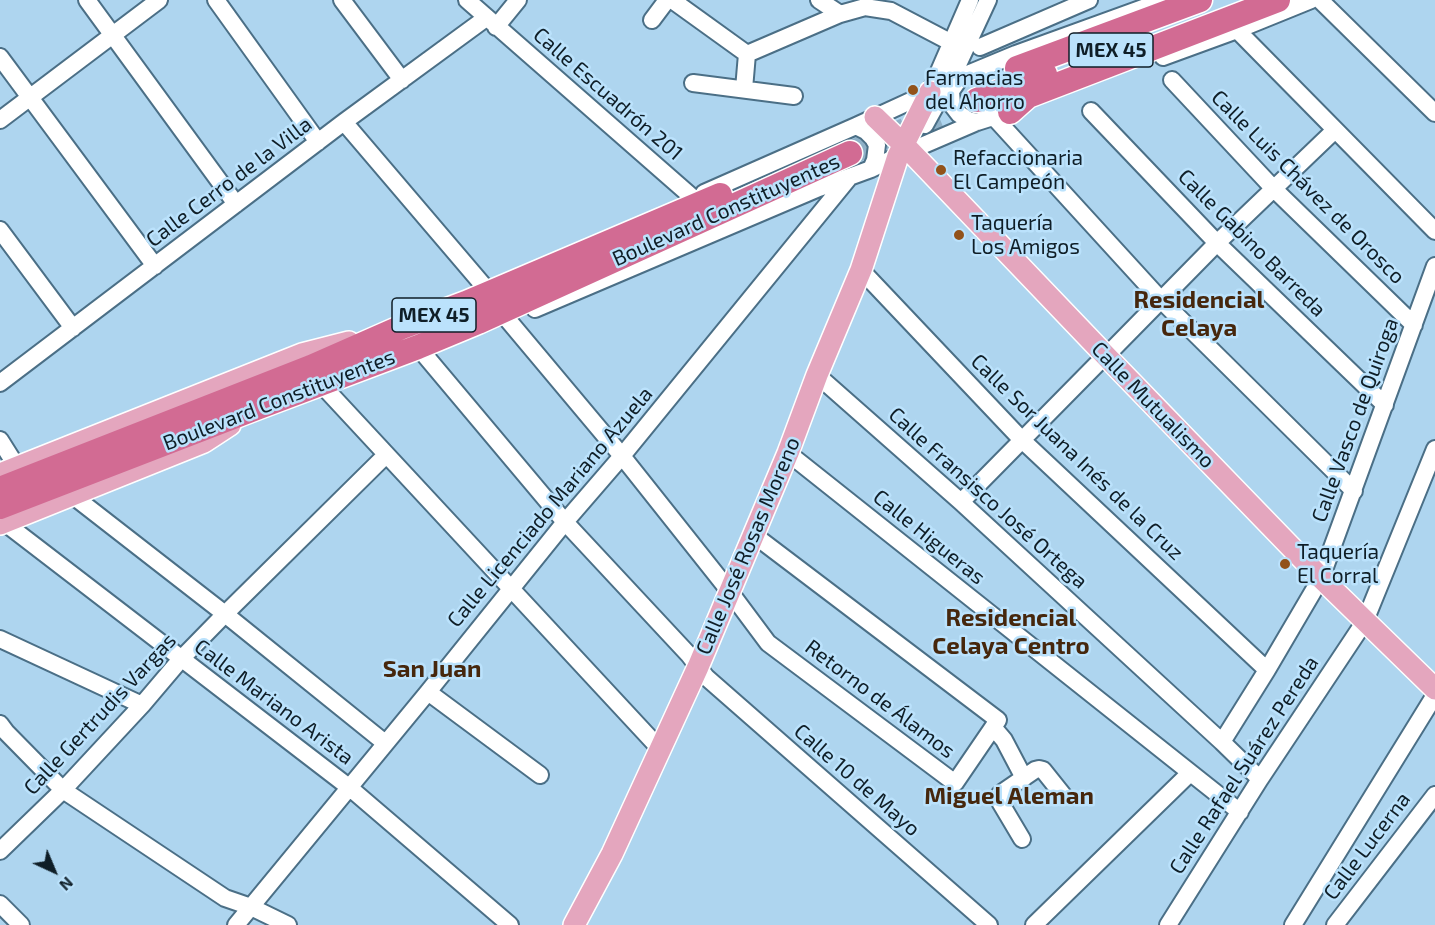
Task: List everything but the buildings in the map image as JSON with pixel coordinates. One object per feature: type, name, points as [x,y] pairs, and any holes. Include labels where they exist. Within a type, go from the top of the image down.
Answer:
[{"type":"highway","name":"MEX 45","points":[[971,98],[1200,0]]},
{"type":"highway","name":"MEX 45","points":[[971,98],[1245,0]]},
{"type":"highway","points":[[971,98],[1028,96],[1278,0]]},
{"type":"highway","name":"Boulevard Constituyentes","points":[[8,496],[259,407],[418,347],[472,312],[857,134]]},
{"type":"highway","name":"Boulevard Constituyentes","points":[[8,496],[402,327],[472,312]]},
{"type":"main road","name":"Calle José Rosas Moreno","points":[[574,925],[612,854],[730,592],[861,270],[904,151],[971,98]]},
{"type":"main road","name":"Calle Mutualismo","points":[[857,134],[904,151],[1101,360],[1318,583],[1434,697]]},
{"type":"main road","points":[[8,496],[72,495],[204,442],[259,407]]},
{"type":"street","points":[[87,0],[237,204]]},
{"type":"street","points":[[0,120],[159,0]]},
{"type":"street","points":[[216,0],[318,142]]},
{"type":"street","points":[[342,0],[402,80]]},
{"type":"street","name":"Calle Escuadrón 201","points":[[467,0],[692,198]]},
{"type":"street","name":"Calle Cerro de la Villa","points":[[0,383],[345,122],[402,80],[491,22],[518,0]]},
{"type":"street","points":[[652,20],[670,0],[747,54]]},
{"type":"street","points":[[819,0],[840,14]]},
{"type":"street","points":[[970,0],[952,43],[971,98],[1161,300],[1354,490]]},
{"type":"street","points":[[971,98],[975,43],[988,0]]},
{"type":"street","points":[[975,43],[1089,0]]},
{"type":"street","points":[[871,169],[904,151],[971,98],[1016,54],[1165,0]]},
{"type":"street","points":[[857,134],[971,98],[1071,91],[1237,30],[1311,0]]},
{"type":"street","points":[[1320,0],[1435,113]]},
{"type":"street","points":[[747,54],[840,14],[865,7],[891,11],[952,43]]},
{"type":"street","points":[[1237,30],[1435,231]]},
{"type":"street","points":[[975,43],[992,52],[1016,54]]},
{"type":"street","points":[[744,89],[747,54]]},
{"type":"street","points":[[0,57],[155,266]]},
{"type":"street","name":"Calle Luis Chávez de Orosco","points":[[1172,80],[1274,189],[1414,325]]},
{"type":"street","points":[[693,83],[794,96]]},
{"type":"street","name":"Calle Gabino Barreda","points":[[1091,111],[1218,243],[1385,405]]},
{"type":"street","points":[[345,122],[483,285]]},
{"type":"street","points":[[961,502],[1218,243],[1335,130]]},
{"type":"street","points":[[825,195],[508,320],[472,312],[483,285],[692,198],[866,131],[877,145],[871,169]]},
{"type":"street","name":"Calle Licenciado Mariano Azuela","points":[[236,925],[565,522],[622,456],[825,195],[848,179],[871,169]]},
{"type":"street","points":[[0,230],[73,328]]},
{"type":"street","name":"Calle Vasco de Quiroga","points":[[1222,742],[1318,583],[1435,266]]},
{"type":"street","name":"Calle Sor Juana Inés de la Cruz","points":[[861,270],[1022,440],[1267,670]]},
{"type":"street","points":[[508,320],[622,456],[730,592]]},
{"type":"street","name":"Calle 10 de Mayo","points":[[418,347],[565,522],[689,654],[706,677],[989,925]]},
{"type":"street","name":"Calle Fransisco José Ortega","points":[[817,375],[961,502],[1260,779]]},
{"type":"street","points":[[321,384],[660,749]]},
{"type":"street","points":[[0,440],[8,496]]},
{"type":"street","name":"Calle Rafael Suárez Pereda","points":[[1168,925],[1361,625],[1435,448]]},
{"type":"street","name":"Calle Higueras","points":[[788,453],[1240,812]]},
{"type":"street","name":"Calle Gertrudis Vargas","points":[[0,851],[63,790],[142,705],[181,659],[386,455]]},
{"type":"street","points":[[72,495],[385,743]]},
{"type":"street","name":"Calle Mariano Arista","points":[[8,496],[181,659],[350,788],[510,925]]},
{"type":"street","points":[[754,535],[995,724],[1024,778]]},
{"type":"street","name":"Retorno de Álamos","points":[[730,592],[768,643],[955,783],[995,724]]},
{"type":"street","points":[[0,639],[142,705]]},
{"type":"street","points":[[428,692],[540,775]]},
{"type":"street","points":[[1293,925],[1434,697]]},
{"type":"street","points":[[0,724],[63,790],[225,898],[251,907],[288,925]]},
{"type":"street","points":[[1022,839],[1000,802],[1000,794],[1035,770],[1040,769],[1063,795]]},
{"type":"street","points":[[1034,925],[1190,773]]},
{"type":"street","name":"Calle Lucerna","points":[[1335,925],[1435,795]]},
{"type":"street","points":[[0,903],[21,925]]},
{"type":"tunnel","points":[[850,153],[977,100]]},
{"type":"place","name":"Farmacias del Ahorro","points":[[913,90]]},
{"type":"place","name":"Refaccionaria El Campeón","points":[[941,170]]},
{"type":"place","name":"Taquería Los Amigos","points":[[959,235]]},
{"type":"place","name":"Taquería El Corral","points":[[1285,564]]},
{"type":"district","name":"Residencial Celaya","points":[[1199,314]]},
{"type":"district","name":"Residencial Celaya Centro","points":[[1011,632]]},
{"type":"district","name":"San Juan","points":[[432,669]]},
{"type":"district","name":"Miguel Aleman","points":[[1009,796]]}]
